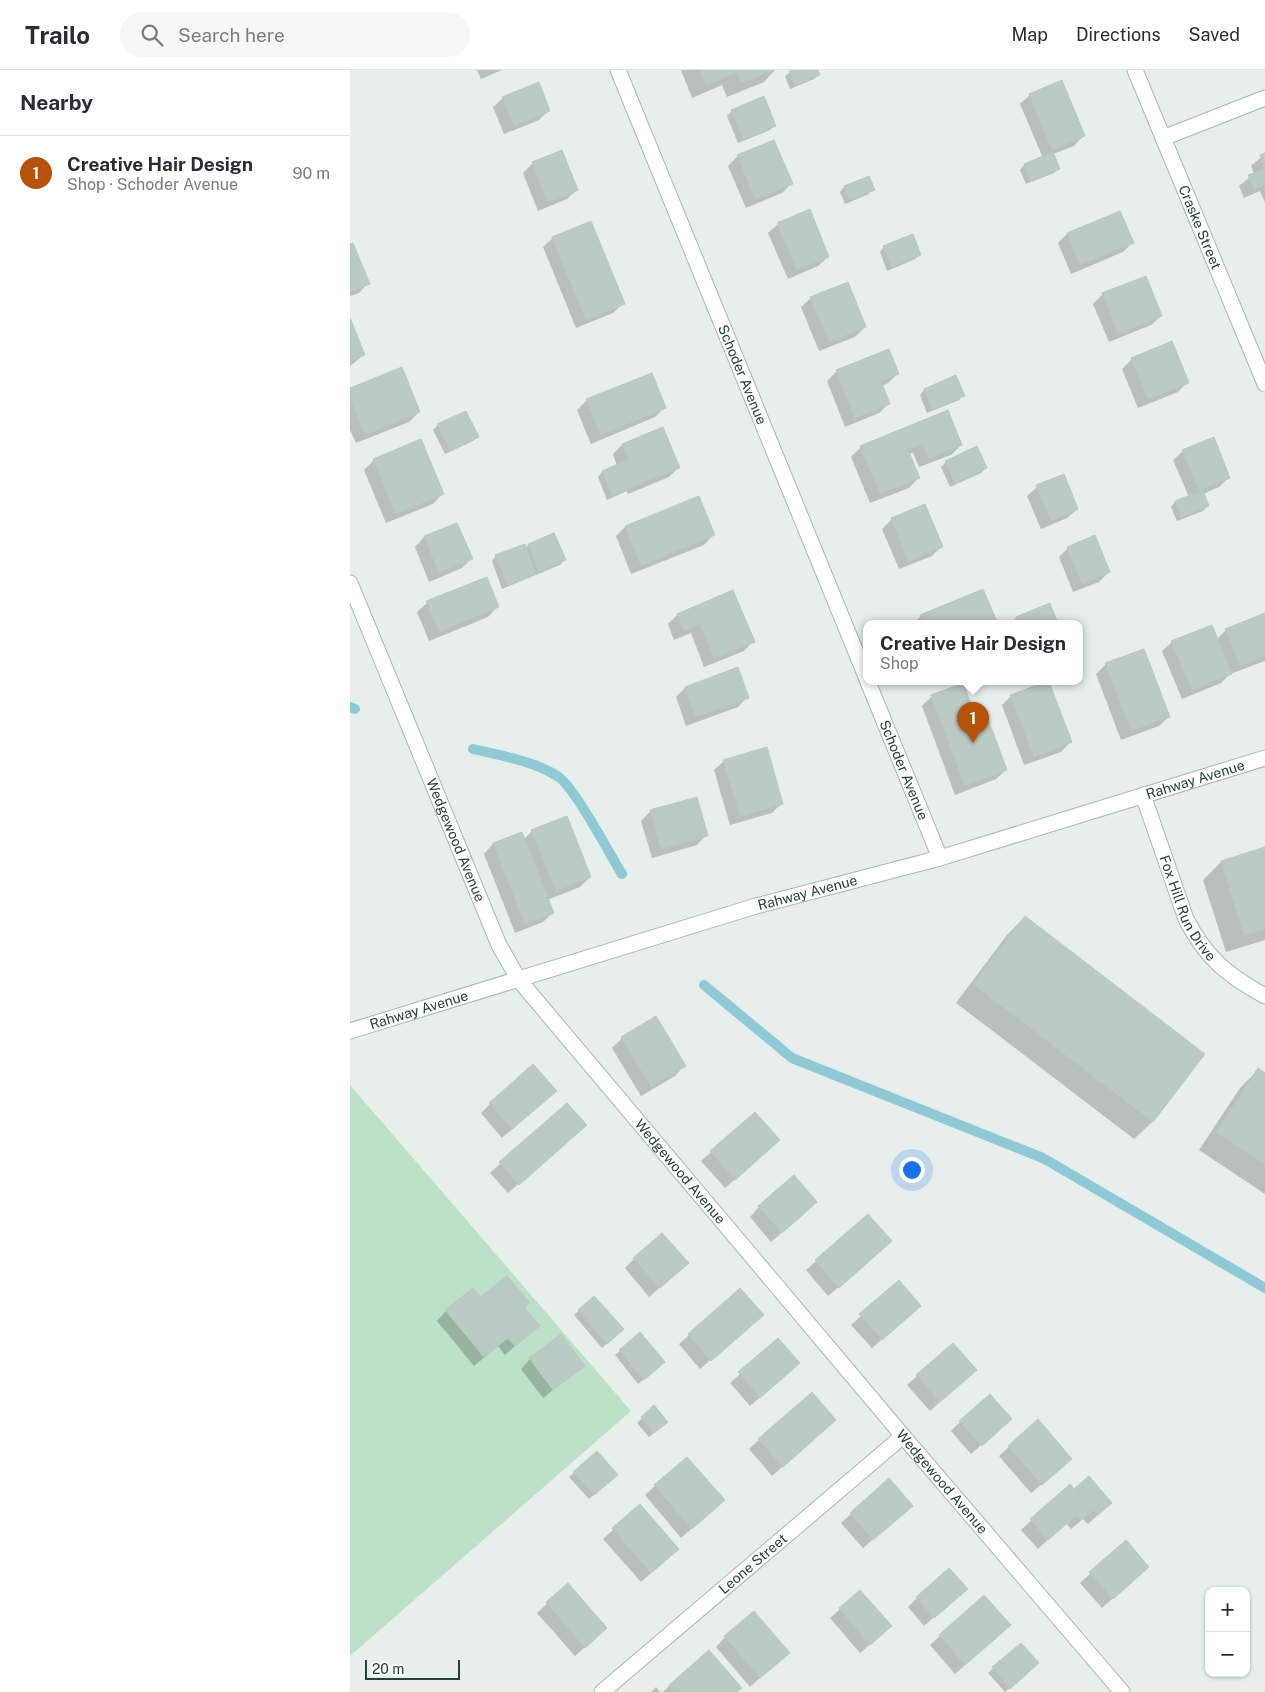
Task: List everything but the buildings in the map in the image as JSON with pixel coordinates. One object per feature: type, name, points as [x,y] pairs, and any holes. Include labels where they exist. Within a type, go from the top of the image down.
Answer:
[{"type":"street","name":"Schoder Avenue","points":[[618,70],[863,670]]},
{"type":"street","name":"Craske Street","points":[[1135,70],[1265,384]]},
{"type":"street","points":[[1163,138],[1265,98]]},
{"type":"street","name":"Wedgewood Avenue","points":[[350,583],[499,945],[519,980],[902,1436],[1122,1692]]},
{"type":"street","name":"Schoder Avenue","points":[[869,685],[940,858]]},
{"type":"street","name":"Rahway Avenue","points":[[350,1032],[756,906],[940,858],[1265,758]]},
{"type":"street","name":"Fox Hill Run Drive","points":[[1143,796],[1183,909],[1196,937],[1222,968],[1238,981],[1265,996]]},
{"type":"street","name":"Leone Street","points":[[602,1692],[902,1436]]},
{"type":"green space","points":[[350,1085],[631,1411],[350,1656]]},
{"type":"waterway","points":[[350,707],[355,709]]},
{"type":"waterway","points":[[473,749],[530,763],[560,778],[584,809],[622,874]]},
{"type":"waterway","points":[[704,985],[792,1058],[1043,1158],[1265,1288]]},
{"type":"place","name":"Creative Hair Design","points":[[973,743]]}]
